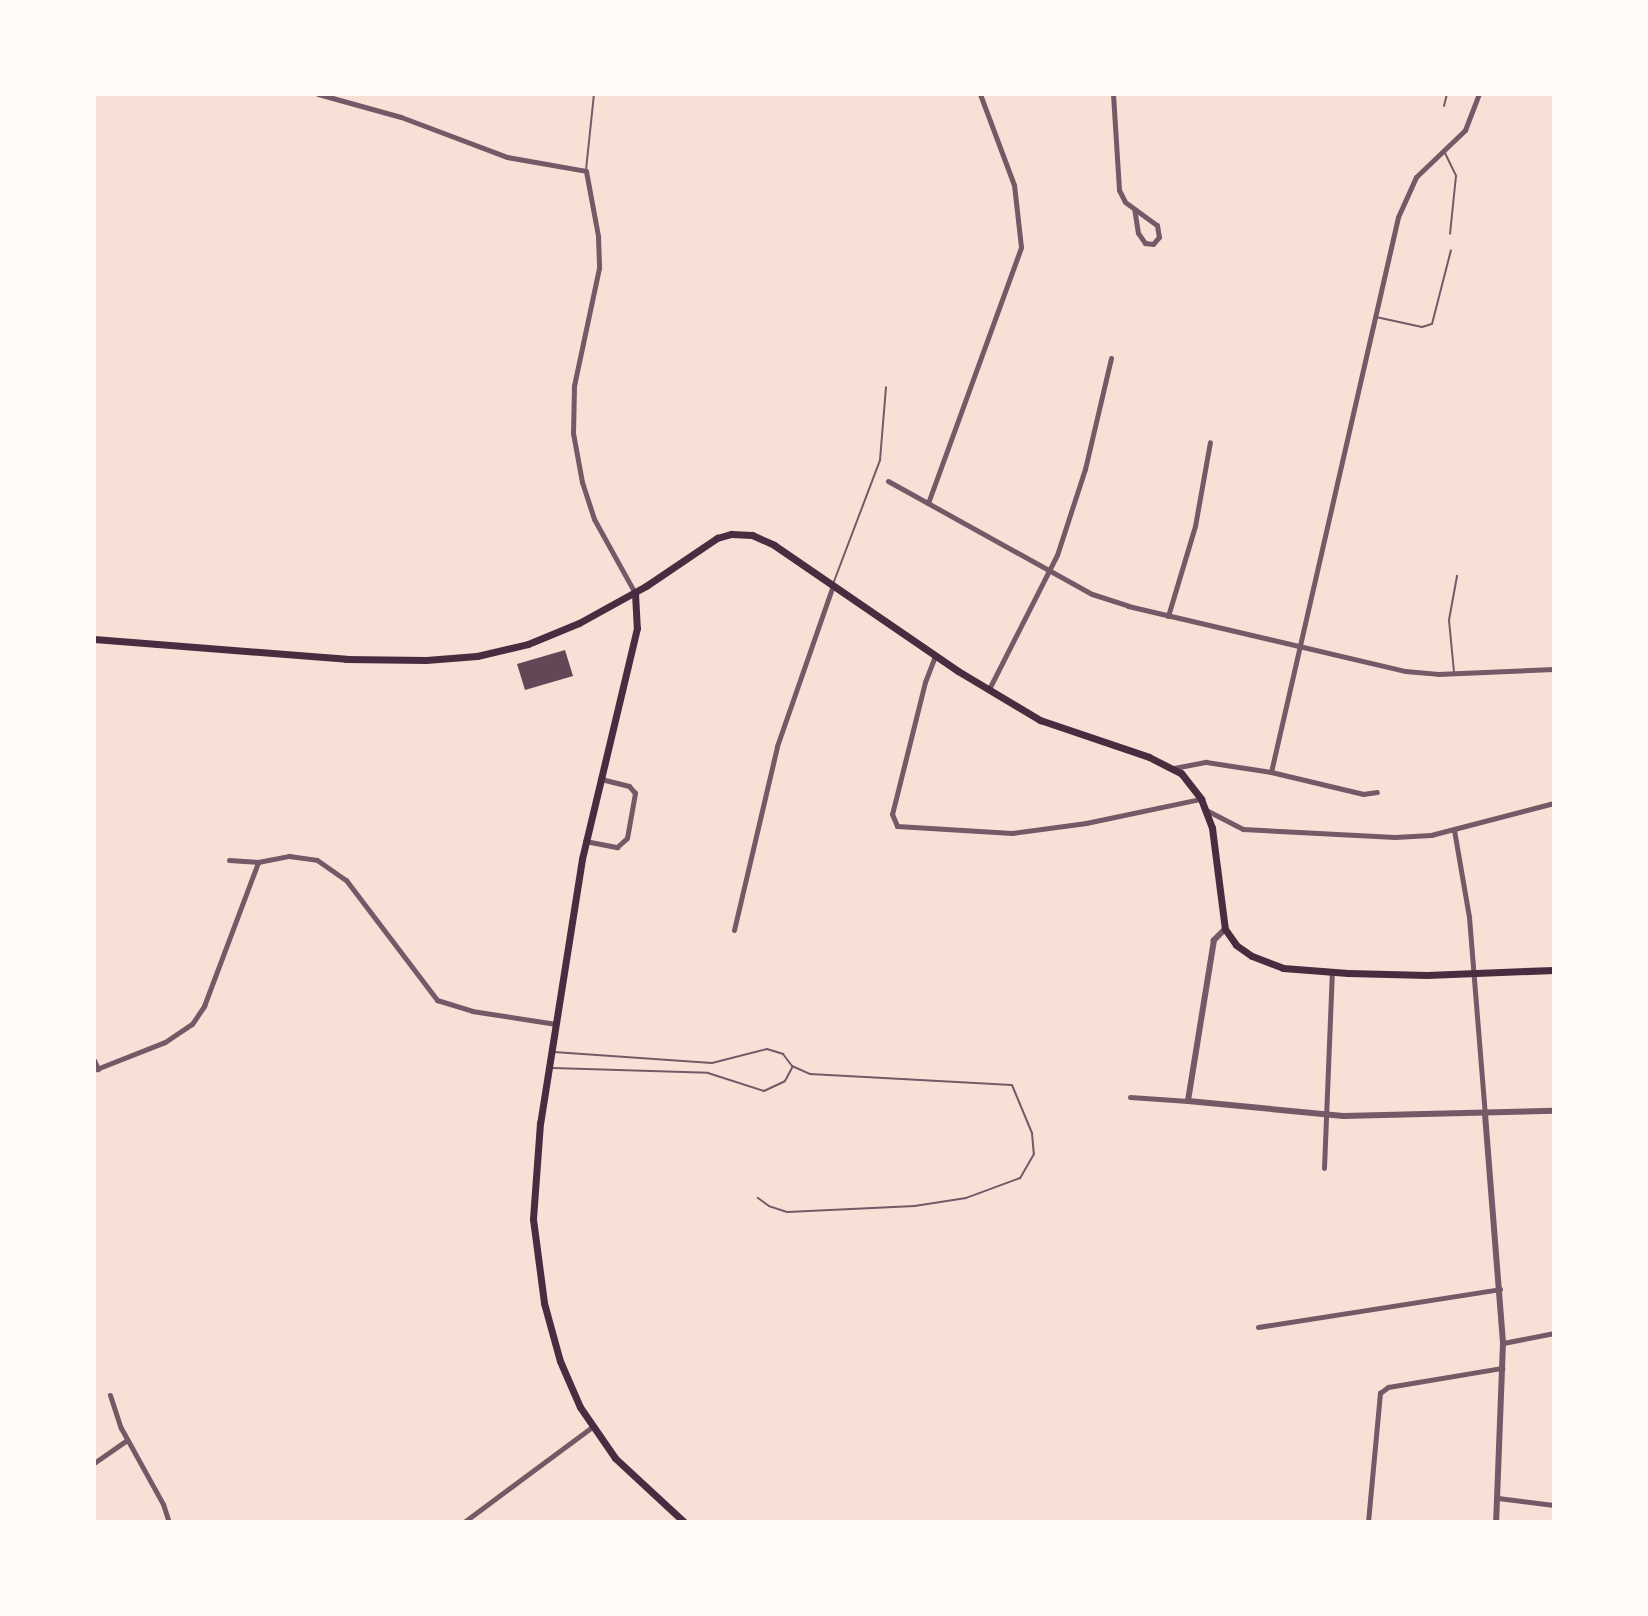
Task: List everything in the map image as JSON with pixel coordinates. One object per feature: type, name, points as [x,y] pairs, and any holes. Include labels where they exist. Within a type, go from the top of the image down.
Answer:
[{"type":"main road","points":[[94,639],[277,655],[449,659],[528,644],[579,623],[635,593],[706,543],[731,534],[762,539],[935,656],[1049,724],[1174,768],[1201,799],[1206,810],[1217,850],[1225,929],[1242,950],[1267,963],[1299,970],[1475,974],[1554,970]]},
{"type":"main road","points":[[635,593],[637,628],[585,841],[549,1068],[535,1161],[535,1252],[544,1303],[560,1361],[592,1427],[628,1472],[678,1520]]},
{"type":"street","points":[[318,94],[401,117],[507,157],[586,171],[598,236],[599,268],[574,386],[573,433],[582,482],[594,519],[635,593]]},
{"type":"street","points":[[928,503],[1021,247],[1014,185],[980,94]]},
{"type":"street","points":[[1113,94],[1119,190],[1134,209],[1157,225],[1159,237],[1153,244],[1145,243],[1138,233],[1134,209]]},
{"type":"street","points":[[1271,772],[1403,200],[1416,177],[1465,130],[1479,94]]},
{"type":"street","points":[[989,690],[1050,571],[1085,469],[1111,358]]},
{"type":"street","points":[[1168,616],[1195,526],[1210,442]]},
{"type":"street","points":[[888,481],[1107,600],[1400,670],[1454,674],[1554,669]]},
{"type":"street","points":[[734,930],[777,746],[833,585]]},
{"type":"street","points":[[935,656],[918,706],[892,814],[897,826],[981,833],[1040,830],[1201,799]]},
{"type":"street","points":[[1174,768],[1206,762],[1271,772],[1363,794],[1377,792]]},
{"type":"street","points":[[585,841],[621,846],[636,797],[629,786],[599,779]]},
{"type":"street","points":[[1206,810],[1233,826],[1267,831],[1395,837],[1454,830],[1554,803]]},
{"type":"street","points":[[1454,830],[1475,974],[1501,1289],[1503,1368],[1496,1522]]},
{"type":"street","points":[[229,860],[258,862],[289,856],[317,860],[335,869],[437,1000],[472,1011],[557,1024]]},
{"type":"street","points":[[94,1060],[96,1069],[165,1042],[192,1024],[210,991],[258,862]]},
{"type":"street","points":[[1188,1101],[1214,940],[1225,929]]},
{"type":"street","points":[[1324,1168],[1332,972]]},
{"type":"street","points":[[1130,1097],[1326,1116],[1554,1111]]},
{"type":"street","points":[[1258,1327],[1501,1289]]},
{"type":"street","points":[[1503,1343],[1554,1333]]},
{"type":"street","points":[[1368,1522],[1380,1393],[1388,1387],[1503,1368]]},
{"type":"street","points":[[110,1395],[127,1440],[159,1496],[169,1522]]},
{"type":"street","points":[[464,1522],[592,1427]]},
{"type":"street","points":[[94,1463],[127,1440]]},
{"type":"street","points":[[1498,1498],[1554,1505]]},
{"type":"lane","points":[[586,171],[594,94]]},
{"type":"lane","points":[[1444,106],[1447,94]]},
{"type":"lane","points":[[1443,150],[1456,176],[1450,234]]},
{"type":"lane","points":[[1375,317],[1422,327],[1432,324],[1451,250]]},
{"type":"lane","points":[[833,585],[880,460],[886,387]]},
{"type":"lane","points":[[1454,674],[1449,620],[1457,576]]},
{"type":"lane","points":[[552,1052],[712,1063],[767,1049],[783,1054],[792,1066],[810,1074],[1012,1085],[1032,1133],[1034,1154],[1028,1170],[1012,1183],[942,1203],[787,1212],[769,1206],[758,1198]]},
{"type":"lane","points":[[549,1068],[708,1073],[764,1091],[785,1081],[792,1066]]},
{"type":"building","points":[[565,650],[573,676],[525,690],[517,664]]}]
